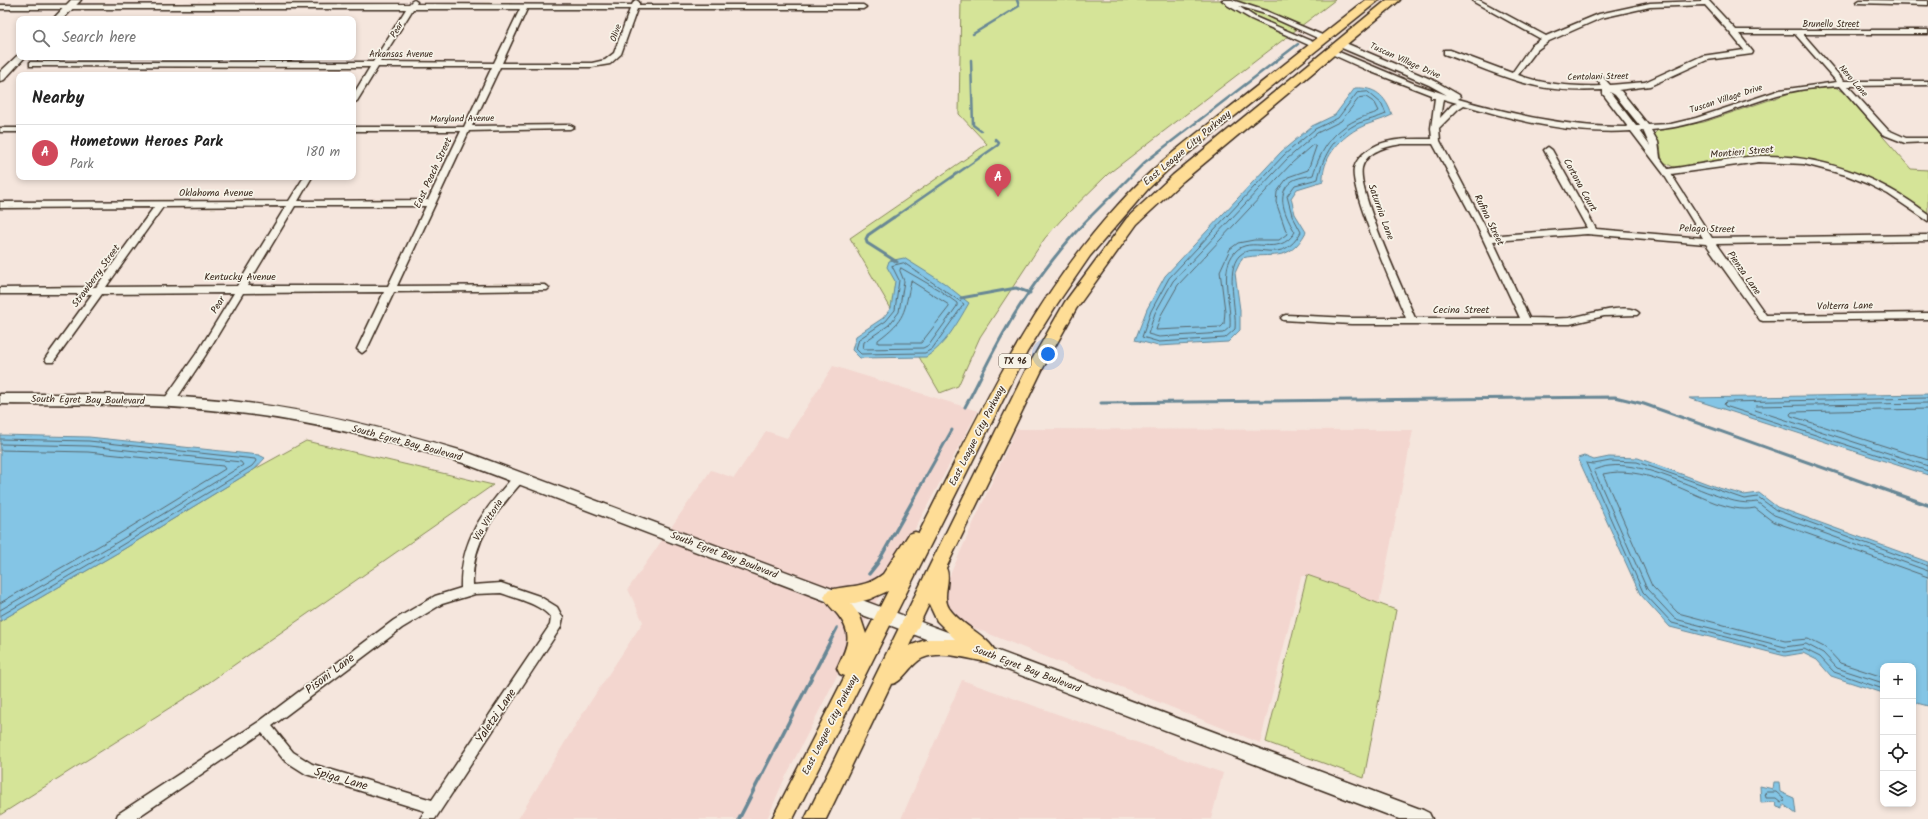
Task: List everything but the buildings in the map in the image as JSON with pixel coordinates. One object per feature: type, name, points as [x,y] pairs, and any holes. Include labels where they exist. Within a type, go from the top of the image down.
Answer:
[{"type":"main road","name":"East League City Parkway","points":[[815,819],[1052,337],[1070,306],[1132,221],[1328,44],[1373,0]]},
{"type":"main road","name":"East League City Parkway","points":[[782,819],[1035,325],[1067,276],[1096,236],[1170,161],[1328,44],[1394,0]]},
{"type":"main road","points":[[61,16],[73,3]]},
{"type":"main road","points":[[0,78],[17,60]]},
{"type":"main road","name":"South Egret Bay Boulevard","points":[[0,399],[169,401],[267,410],[407,440],[466,458],[833,597],[987,653],[1423,819]]},
{"type":"main road","points":[[833,597],[867,593],[884,585],[889,580],[911,544],[940,508]]},
{"type":"main road","points":[[941,561],[937,597],[939,606],[945,617],[987,653]]},
{"type":"main road","points":[[798,787],[804,756],[856,648],[858,634],[854,621],[833,597]]},
{"type":"main road","points":[[867,712],[903,661],[916,652],[944,647],[987,653]]},
{"type":"street","points":[[1224,0],[1253,8],[1281,19],[1328,44]]},
{"type":"street","points":[[1224,0],[1245,14],[1272,26],[1328,44]]},
{"type":"street","points":[[1478,1],[1546,39]]},
{"type":"street","points":[[1513,77],[1534,48],[1546,39],[1598,16],[1626,9],[1657,5],[1705,2],[1734,32]]},
{"type":"street","points":[[1860,2],[1928,3]]},
{"type":"street","points":[[0,8],[73,3],[414,3],[525,6],[636,3],[860,4]]},
{"type":"street","name":"Pear","points":[[356,96],[414,3]]},
{"type":"street","name":"Olive","points":[[619,50],[636,3]]},
{"type":"street","name":"East Peach Street","points":[[362,349],[525,6]]},
{"type":"street","points":[[1272,26],[1281,19]]},
{"type":"street","name":"Brunello Street","points":[[1734,32],[1928,32]]},
{"type":"street","name":"Centolani Street","points":[[1447,52],[1533,83],[1559,87],[1628,87],[1647,84],[1705,58],[1749,52],[1734,32]]},
{"type":"street","name":"Nero Lane","points":[[1798,33],[1885,132],[1905,141],[1928,140]]},
{"type":"street","name":"Tuscan Village Drive","points":[[1328,44],[1383,74],[1439,96],[1463,101],[1505,115],[1585,129],[1671,126],[1699,120],[1778,92],[1804,86],[1841,83],[1928,83]]},
{"type":"street","name":"Tuscan Village Drive","points":[[1328,44],[1432,83],[1463,101]]},
{"type":"street","name":"Arkansas Avenue","points":[[33,64],[597,65],[611,60],[619,50]]},
{"type":"street","points":[[1599,78],[1607,87]]},
{"type":"street","name":"Pienza Lane","points":[[1656,159],[1654,142],[1645,128],[1618,93],[1607,87],[1606,92],[1634,128],[1656,159],[1666,172],[1709,241],[1763,318]]},
{"type":"street","name":"Rufina Street","points":[[1439,96],[1435,128],[1436,141],[1487,239],[1526,321]]},
{"type":"street","points":[[1435,128],[1463,101]]},
{"type":"street","name":"Maryland Avenue","points":[[356,129],[570,127]]},
{"type":"street","points":[[0,130],[16,130]]},
{"type":"street","name":"Saturnia Lane","points":[[1412,321],[1367,210],[1358,179],[1357,170],[1370,152],[1379,147],[1401,142],[1436,141]]},
{"type":"street","name":"Cortona Court","points":[[1548,150],[1593,231]]},
{"type":"street","name":"Montieri Street","points":[[1666,172],[1760,159],[1804,162],[1839,171],[1871,183],[1899,198],[1928,218]]},
{"type":"street","name":"Pear","points":[[169,401],[195,364],[306,180]]},
{"type":"street","name":"Oklahoma Avenue","points":[[0,205],[432,203]]},
{"type":"street","name":"Strawberry Street","points":[[50,359],[160,204]]},
{"type":"street","name":"Pelago Street","points":[[1487,239],[1593,231],[1681,240],[1709,241],[1928,238]]},
{"type":"street","name":"Kentucky Avenue","points":[[0,291],[392,287],[544,288]]},
{"type":"street","name":"Cecina Street","points":[[1286,318],[1351,321],[1570,321],[1604,313],[1634,313]]},
{"type":"street","name":"Volterra Lane","points":[[1763,318],[1928,316]]},
{"type":"street","name":"Via Vittoria","points":[[466,591],[467,566],[473,543],[493,508],[519,478]]},
{"type":"street","name":"Pisoni Lane","points":[[123,819],[264,724],[398,624],[439,600],[466,591],[501,588],[535,600],[553,611]]},
{"type":"street","name":"Yaletzi Lane","points":[[427,819],[555,627],[557,618],[553,611]]},
{"type":"street","name":"Spiga Lane","points":[[264,724],[283,752],[295,762],[310,770],[435,807]]},
{"type":"shaded area","points":[[833,366],[978,411],[847,656],[783,782],[767,819],[518,819],[581,716],[643,622],[628,589],[711,470],[734,478],[766,431],[787,438]]},
{"type":"shaded area","points":[[1016,429],[1413,430],[1379,604],[1361,597],[1356,592],[1307,575],[1301,577],[1260,743],[962,623],[952,613],[946,601],[945,595],[949,577]]},
{"type":"shaded area","points":[[962,680],[1223,773],[1211,819],[901,819]]},
{"type":"green space","points":[[961,0],[1335,0],[1108,174],[1062,219],[1045,238],[980,337],[958,386],[940,393],[850,238],[987,144],[959,114]]},
{"type":"green space","points":[[1835,87],[1844,92],[1911,169],[1928,170],[1928,214],[1891,190],[1813,162],[1744,158],[1675,168],[1662,161],[1660,146],[1654,134],[1658,130],[1704,122],[1799,90]]},
{"type":"green space","points":[[306,441],[493,485],[201,688],[0,815],[0,621],[119,552],[255,469]]},
{"type":"green space","points":[[1307,575],[1356,592],[1361,597],[1396,610],[1364,778],[1266,742]]},
{"type":"water","points":[[1355,88],[1374,91],[1386,102],[1392,115],[1350,133],[1338,144],[1328,158],[1323,173],[1323,181],[1297,189],[1291,198],[1295,214],[1306,232],[1293,249],[1278,255],[1242,258],[1235,273],[1240,310],[1240,330],[1228,342],[1158,346],[1135,340],[1147,309],[1165,276],[1281,152],[1312,126],[1335,115]]},
{"type":"water","points":[[904,258],[944,283],[969,303],[956,326],[945,340],[939,347],[926,357],[860,358],[852,350],[856,336],[883,318],[891,308],[895,281],[887,267],[889,261]]},
{"type":"water","points":[[1928,394],[1928,475],[1689,398]]},
{"type":"water","points":[[0,435],[89,437],[259,455],[265,458],[255,469],[119,552],[0,621]]},
{"type":"water","points":[[1584,456],[1594,460],[1609,457],[1638,458],[1719,488],[1744,495],[1759,493],[1777,507],[1928,562],[1928,706],[1916,703],[1916,663],[1880,663],[1880,692],[1831,676],[1817,660],[1803,653],[1785,656],[1670,627],[1640,594],[1578,458]]},
{"type":"water","points":[[1774,782],[1779,782],[1780,792],[1794,798],[1796,814],[1783,804],[1783,809],[1777,807],[1775,802],[1761,803],[1760,786],[1773,789]]},
{"type":"waterway","points":[[973,34],[1019,6],[1017,0]]},
{"type":"waterway","points":[[1090,217],[1145,162],[1298,44]]},
{"type":"waterway","points":[[971,60],[973,125],[981,131]]},
{"type":"waterway","points":[[893,218],[998,145],[999,143],[995,139]]},
{"type":"waterway","points":[[894,217],[868,235],[866,239],[867,243],[897,262]]},
{"type":"waterway","points":[[1029,292],[1056,256],[1090,217]]},
{"type":"waterway","points":[[961,298],[1016,288],[1029,292]]},
{"type":"waterway","points":[[965,407],[1001,338],[1029,292]]},
{"type":"waterway","points":[[1101,403],[1615,397],[1644,404],[1877,487]]},
{"type":"waterway","points":[[920,487],[952,430]]},
{"type":"waterway","points":[[869,574],[877,564],[921,486]]},
{"type":"waterway","points":[[1874,486],[1928,505]]},
{"type":"waterway","points":[[739,819],[837,628]]},
{"type":"place","name":"Hometown Heroes Park","points":[[998,197]]}]
